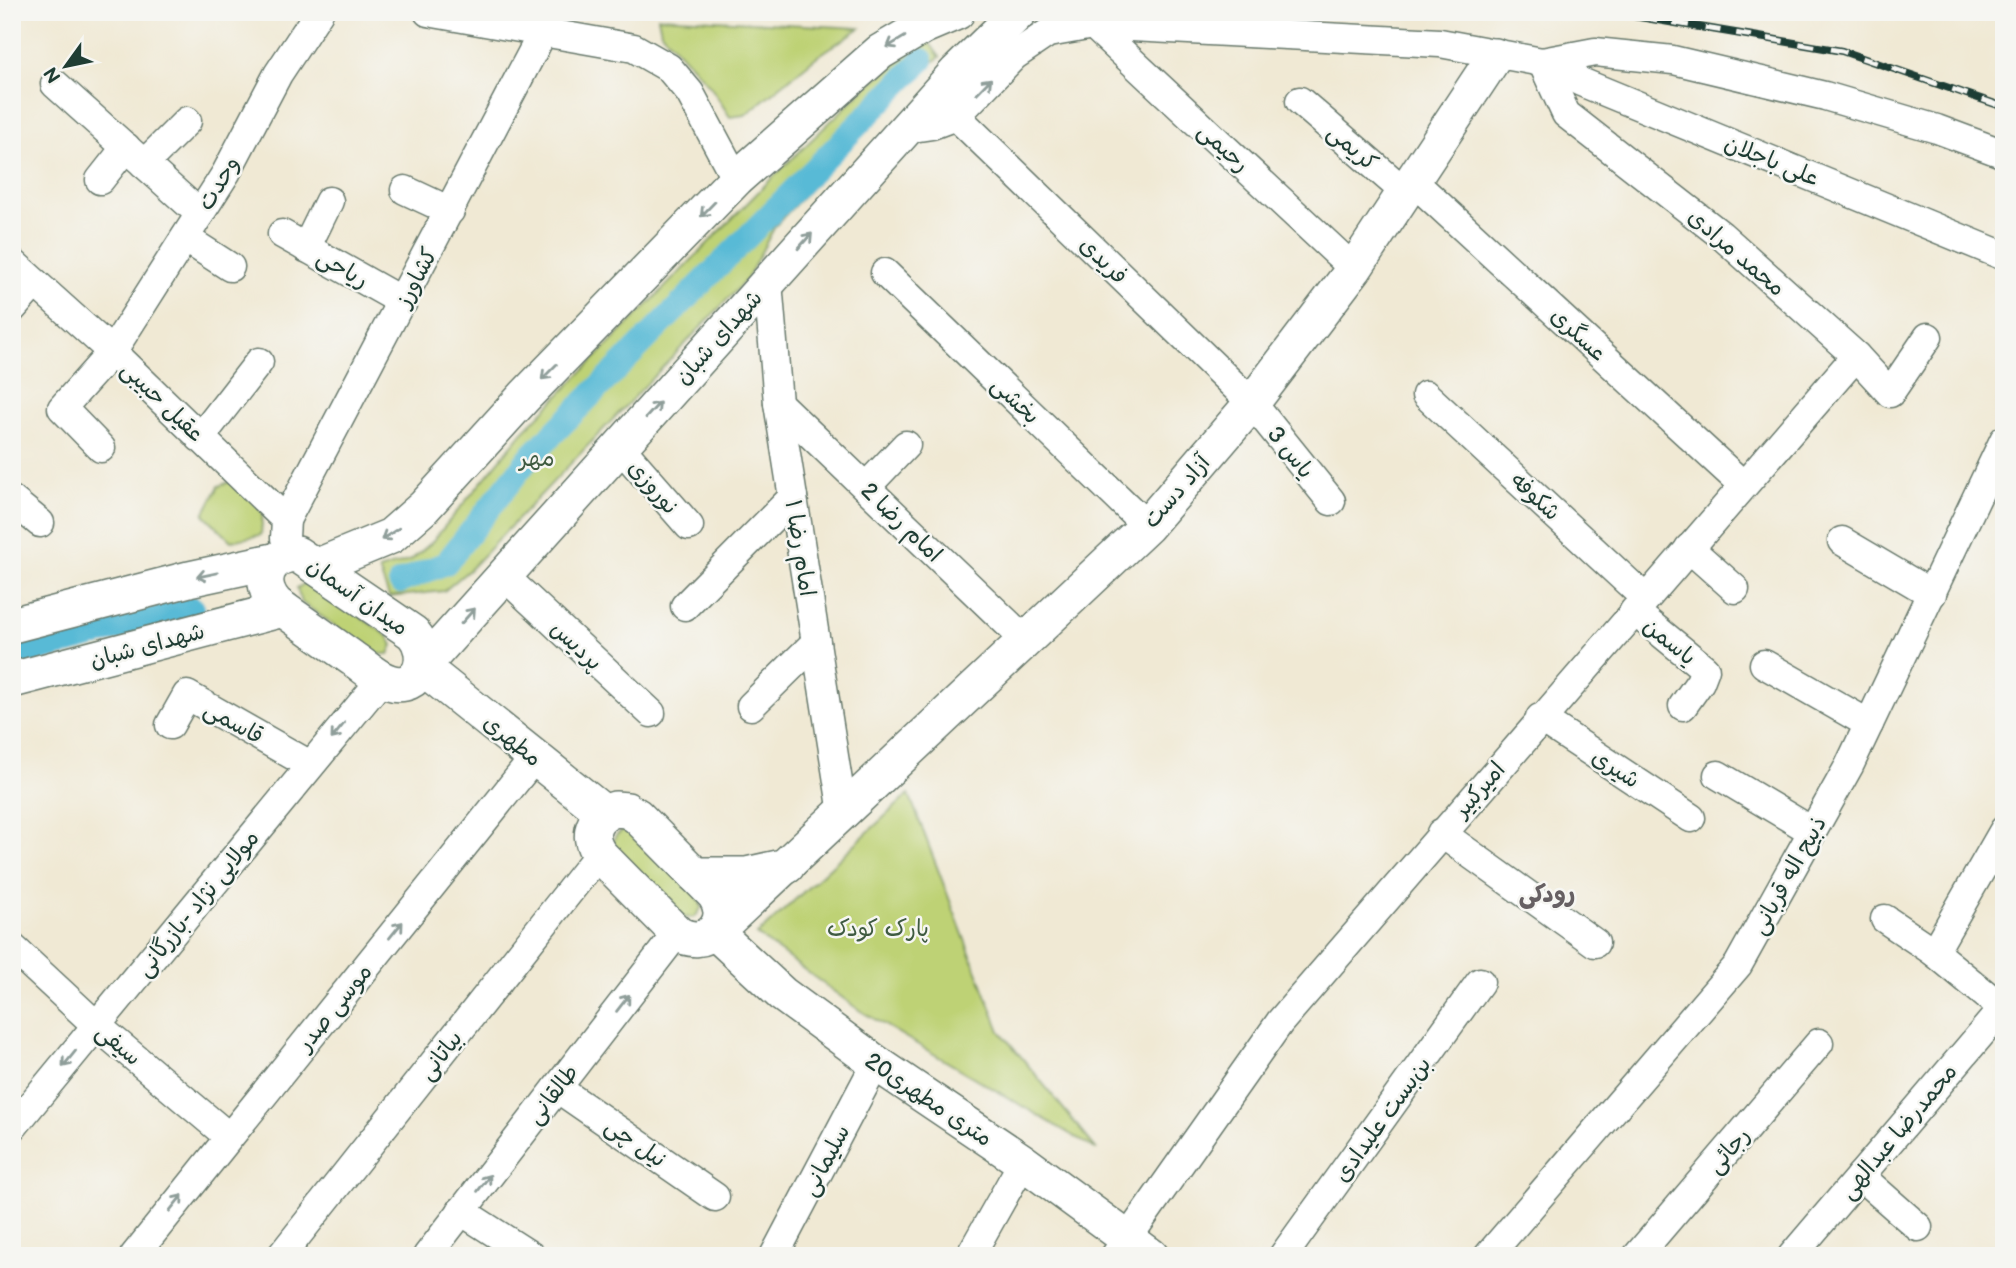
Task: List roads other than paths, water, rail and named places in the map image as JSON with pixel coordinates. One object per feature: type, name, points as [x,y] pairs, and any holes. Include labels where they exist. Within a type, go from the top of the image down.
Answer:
[{"type":"street","name":"وحدت","points":[[101,448],[62,408],[112,352],[226,173],[278,74],[319,12]]},
{"type":"street","points":[[428,12],[634,48],[669,68],[690,93],[736,179]]},
{"type":"street","points":[[318,566],[391,536],[424,507],[525,396],[736,179],[880,52],[924,26],[957,12]]},
{"type":"street","name":"شهدای شبان","points":[[422,667],[957,72],[1019,12]]},
{"type":"street","points":[[906,129],[932,125],[956,116],[1032,41],[1063,28],[1093,25],[1440,43],[1495,56],[1542,62],[1595,52],[1673,60],[1825,96],[1937,129],[2004,154]]},
{"type":"street","name":"رحیمی","points":[[1093,25],[1354,269]]},
{"type":"street","name":"کشاورز","points":[[285,520],[403,302],[542,32]]},
{"type":"street","name":"آزاد دست","points":[[715,932],[1147,526],[1252,403],[1354,269],[1495,56]]},
{"type":"street","name":"علی باجلان","points":[[1542,62],[1581,82],[2004,256]]},
{"type":"street","name":"محمد مرادی","points":[[1542,62],[1566,114],[1721,235],[1856,356],[1890,394],[1928,337]]},
{"type":"street","points":[[55,84],[200,214]]},
{"type":"street","name":"کریمی","points":[[1300,101],[1410,188]]},
{"type":"street","name":"فریدی","points":[[956,116],[1252,403]]},
{"type":"street","points":[[100,180],[187,121]]},
{"type":"street","name":"عسگری","points":[[1410,188],[1743,485]]},
{"type":"street","points":[[405,190],[450,211]]},
{"type":"street","name":"ریاحی","points":[[329,201],[294,241],[403,302]]},
{"type":"street","points":[[184,238],[230,267]]},
{"type":"street","name":"عقیل حبیبی","points":[[12,262],[112,352],[285,520]]},
{"type":"street","name":"بخشی","points":[[886,273],[1147,526]]},
{"type":"street","name":"امام رضا ۱","points":[[768,282],[778,403],[843,813]]},
{"type":"street","points":[[12,309],[35,283]]},
{"type":"street","name":"امیرکبیر","points":[[1132,1252],[1280,1022],[1540,718],[1856,356]]},
{"type":"street","points":[[200,438],[259,362]]},
{"type":"street","name":"شکوفه","points":[[1426,395],[1639,604]]},
{"type":"street","name":"امام رضا 2","points":[[778,403],[1026,641]]},
{"type":"street","name":"یاس 3","points":[[1252,403],[1331,501]]},
{"type":"street","name":"ذبیح اله قربانی","points":[[1488,1256],[1738,965],[1869,724],[2004,440]]},
{"type":"street","points":[[866,487],[906,445]]},
{"type":"street","name":"نوروزی","points":[[620,447],[689,526]]},
{"type":"street","points":[[685,606],[793,497]]},
{"type":"street","points":[[12,500],[40,523]]},
{"type":"street","points":[[12,625],[279,558],[285,520]]},
{"type":"street","points":[[1842,541],[1932,594]]},
{"type":"street","points":[[1689,548],[1735,589]]},
{"type":"street","name":"میدان آسمان","points":[[382,679],[283,609],[268,595],[264,583],[267,571],[279,558],[297,554],[413,633],[425,654],[422,667]]},
{"type":"street","name":"پردیس","points":[[504,576],[652,713]]},
{"type":"street","name":"یاسمن","points":[[1639,604],[1705,669],[1700,682],[1682,706]]},
{"type":"street","name":"شهدای شبان","points":[[12,680],[283,609]]},
{"type":"street","points":[[751,706],[816,642]]},
{"type":"street","points":[[1764,664],[1869,724]]},
{"type":"street","points":[[382,679],[404,683],[415,677],[422,667]]},
{"type":"street","name":"مطهری","points":[[422,667],[604,813]]},
{"type":"street","name":"مولایی نژاد -بازرگانی","points":[[15,1118],[96,1025],[382,679]]},
{"type":"street","name":"قاسمی","points":[[170,725],[187,695],[310,765]]},
{"type":"street","name":"شیری","points":[[1540,718],[1691,818]]},
{"type":"street","name":"موسی صدر","points":[[134,1256],[535,757]]},
{"type":"street","points":[[1718,775],[1812,831]]},
{"type":"street","points":[[615,809],[627,810],[636,816],[695,875],[721,904],[723,918],[715,932],[701,939],[687,939],[677,933],[599,854],[593,845],[592,833],[596,821],[604,813],[615,809]]},
{"type":"street","points":[[1934,952],[2004,830]]},
{"type":"street","points":[[1441,833],[1595,943]]},
{"type":"street","name":"بیاتانی","points":[[281,1256],[599,854]]},
{"type":"street","points":[[695,875],[746,875],[787,866]]},
{"type":"street","points":[[1885,919],[1934,952],[2003,1007]]},
{"type":"street","name":"20متری مطهری","points":[[715,932],[782,994],[876,1063],[1023,1162],[1132,1252]]},
{"type":"street","name":"طالقانی","points":[[427,1256],[677,933]]},
{"type":"street","name":"سیفی","points":[[12,947],[96,1025],[229,1137]]},
{"type":"street","name":"بن‌بست علیدادی","points":[[1283,1256],[1480,982]]},
{"type":"street","name":"محمدرضا عبدالهی","points":[[1792,1256],[2003,1007]]},
{"type":"street","name":"رجائی","points":[[1637,1256],[1819,1043]]},
{"type":"street","name":"سلیمانی","points":[[774,1256],[876,1063]]},
{"type":"street","name":"نیل چی","points":[[557,1088],[715,1197]]},
{"type":"street","points":[[970,1256],[1023,1162]]},
{"type":"street","points":[[1860,1176],[1917,1227]]},
{"type":"street","points":[[461,1212],[531,1256]]},
{"type":"waterway","points":[[400,582],[446,563],[529,458],[922,60]]},
{"type":"waterway","points":[[12,658],[192,608]]},
{"type":"railway","points":[[1610,12],[1842,51],[2004,107]]},
{"type":"district","name":"رودکی","points":[[1547,894]]},
{"type":"park label","name":"مهر","points":[[537,458]]},
{"type":"park label","name":"پارک کودک","points":[[878,928]]}]
